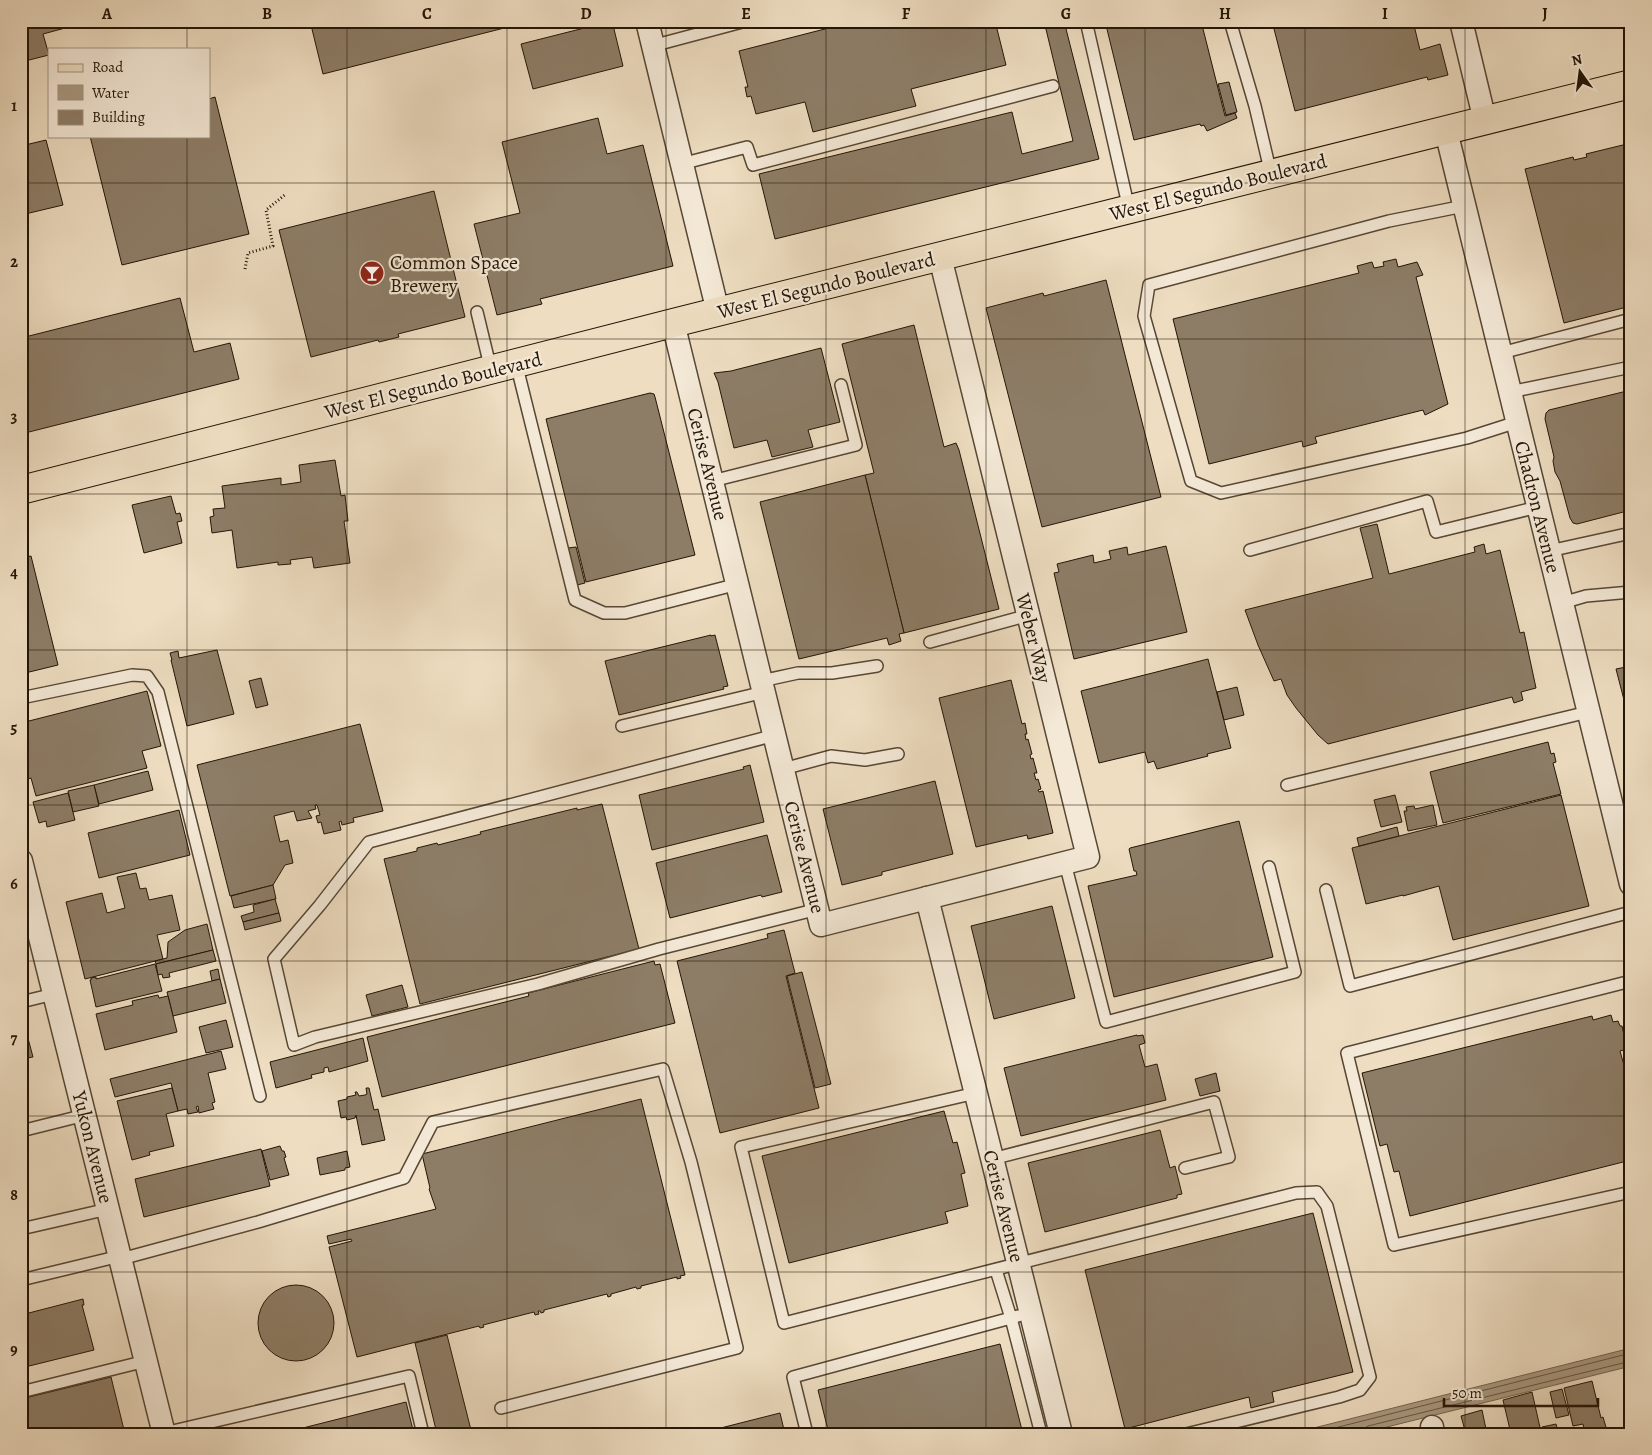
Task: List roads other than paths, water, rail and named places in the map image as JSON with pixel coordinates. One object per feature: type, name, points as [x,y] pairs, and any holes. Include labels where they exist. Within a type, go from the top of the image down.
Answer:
[{"type":"main road","name":"West El Segundo Boulevard","points":[[21,490],[673,323],[1631,84]]},
{"type":"street","points":[[647,21],[718,312]]},
{"type":"street","points":[[1461,21],[1485,121]]},
{"type":"street","name":"Chadron Avenue","points":[[1446,131],[1631,884]]},
{"type":"street","name":"Weber Way","points":[[927,898],[1088,857],[940,257]]},
{"type":"street","name":"Cerise Avenue","points":[[673,323],[821,924],[927,898],[1018,1265],[1021,1315],[1061,1434]]},
{"type":"street","name":"Yukon Avenue","points":[[21,861],[164,1433]]},
{"type":"lane","points":[[652,46],[746,21]]},
{"type":"lane","points":[[1086,21],[1129,210]]},
{"type":"lane","points":[[1230,21],[1255,106],[1272,174]]},
{"type":"lane","points":[[681,164],[747,147],[753,165],[1053,86]]},
{"type":"lane","points":[[1464,206],[1389,221],[1149,285],[1144,316],[1191,481],[1221,493],[1467,438],[1517,422]]},
{"type":"lane","points":[[477,312],[504,367],[576,600],[604,613],[625,613],[738,584]]},
{"type":"lane","points":[[1501,353],[1631,319]]},
{"type":"lane","points":[[1510,392],[1631,367]]},
{"type":"lane","points":[[712,480],[856,445],[841,385]]},
{"type":"lane","points":[[1250,550],[1428,501],[1436,532],[1538,507]]},
{"type":"lane","points":[[1549,551],[1631,533]]},
{"type":"lane","points":[[1562,603],[1586,596],[1631,592]]},
{"type":"lane","points":[[930,642],[1028,614]]},
{"type":"lane","points":[[622,726],[763,686],[798,673],[832,673],[877,666]]},
{"type":"lane","points":[[21,698],[132,675],[148,676],[158,692],[260,1096]]},
{"type":"lane","points":[[1287,785],[1588,712]]},
{"type":"lane","points":[[775,735],[369,842],[320,905],[274,959],[294,1044],[315,1037],[538,984],[659,949],[818,909]]},
{"type":"lane","points":[[783,769],[831,756],[865,760],[898,754]]},
{"type":"lane","points":[[1065,863],[1106,1022],[1295,972],[1269,867]]},
{"type":"lane","points":[[1326,890],[1350,986],[1631,912]]},
{"type":"lane","points":[[1631,981],[1346,1053],[1394,1245],[1631,1192]]},
{"type":"lane","points":[[21,1002],[54,994]]},
{"type":"lane","points":[[21,1280],[258,1222],[404,1178],[433,1122],[663,1069],[691,1162],[737,1348],[501,1408]]},
{"type":"lane","points":[[976,1093],[742,1147],[784,1323],[1296,1193],[1317,1192],[1328,1206],[1370,1377],[1360,1390],[1338,1397],[1186,1434]]},
{"type":"lane","points":[[992,1159],[1214,1102],[1229,1157],[1185,1168]]},
{"type":"lane","points":[[21,1131],[85,1115]]},
{"type":"lane","points":[[21,1229],[108,1209]]},
{"type":"lane","points":[[996,1270],[1021,1315],[1041,1434]]},
{"type":"lane","points":[[806,1434],[793,1377],[1021,1315]]},
{"type":"lane","points":[[21,1392],[146,1361]]},
{"type":"lane","points":[[164,1433],[409,1376],[423,1434]]},
{"type":"water","points":[[1631,1348],[1631,1366],[1359,1434],[1290,1434]]},
{"type":"place","name":"Common Space Brewery","points":[[372,273]]}]
